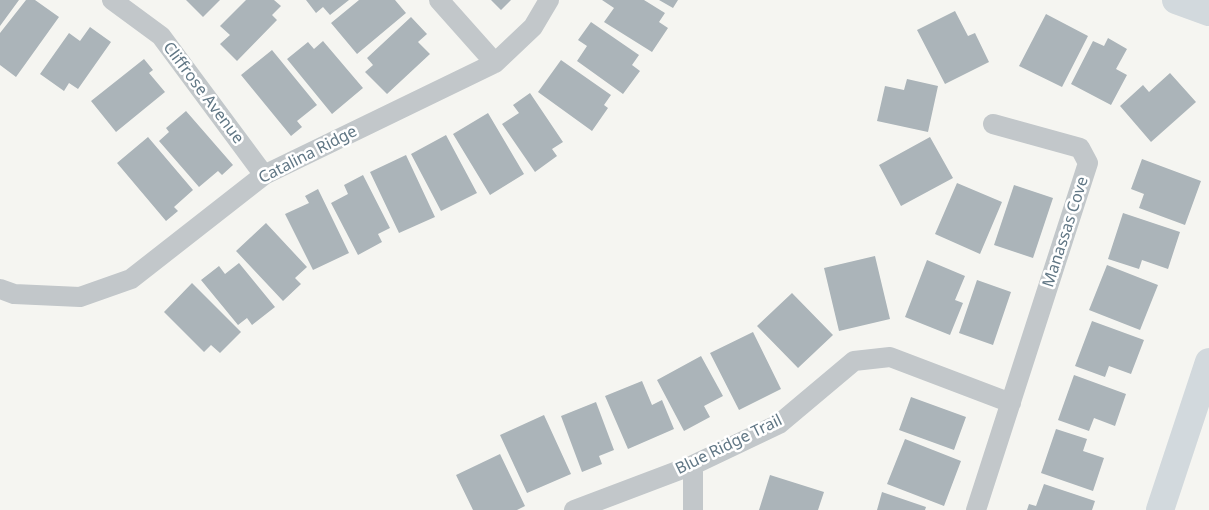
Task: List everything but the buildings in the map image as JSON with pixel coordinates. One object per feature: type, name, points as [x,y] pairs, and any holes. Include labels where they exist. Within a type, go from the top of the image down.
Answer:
[{"type":"street","name":"Cliffrose Avenue","points":[[112,0],[161,36],[264,175]]},
{"type":"street","points":[[439,0],[495,64]]},
{"type":"street","name":"Catalina Ridge","points":[[0,289],[14,294],[80,297],[131,278],[264,175],[495,64],[533,27],[549,0]]},
{"type":"street","points":[[1176,0],[1209,12]]},
{"type":"street","name":"Manassas Cove","points":[[976,510],[1088,163],[1080,148],[993,124]]},
{"type":"street","name":"Blue Ridge Trail","points":[[574,510],[693,464],[779,424],[854,361],[890,357],[1011,403]]},
{"type":"street","points":[[1160,510],[1209,362]]},
{"type":"street","points":[[693,464],[693,510]]}]
